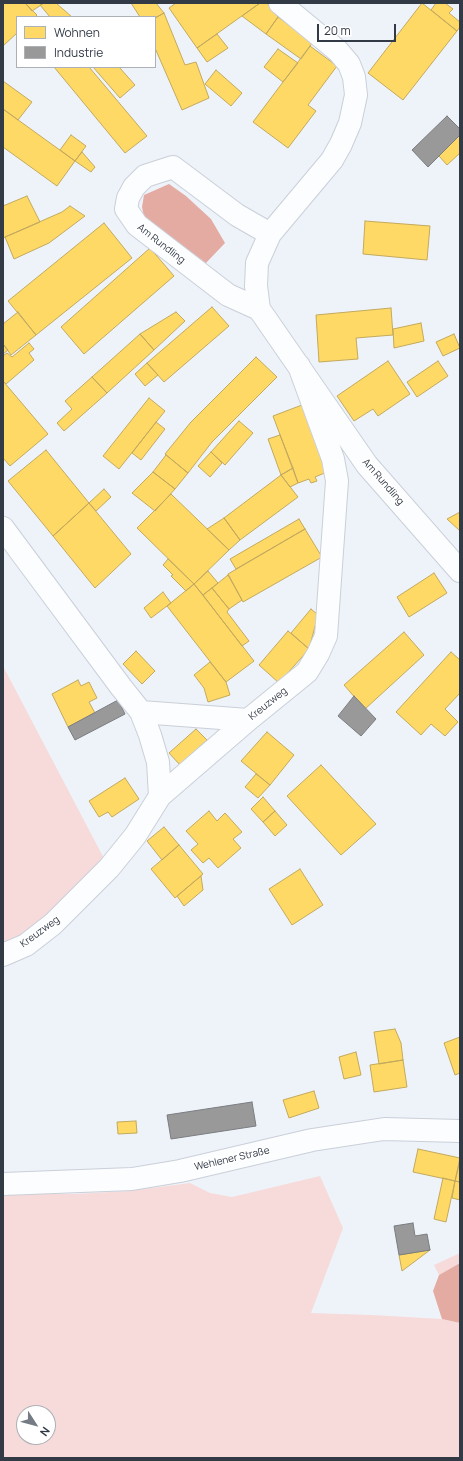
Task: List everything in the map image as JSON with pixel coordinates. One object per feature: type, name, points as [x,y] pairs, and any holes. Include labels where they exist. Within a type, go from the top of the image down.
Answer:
[{"type":"street","name":"Am Rundling","points":[[280,3],[338,51],[349,64],[354,77],[356,96],[350,124],[332,160],[270,234],[257,263],[256,286],[259,308],[367,465],[460,571]]},
{"type":"street","name":"Am Rundling","points":[[259,308],[228,296],[137,225],[130,217],[126,209],[128,198],[134,187],[145,176],[173,167],[237,215],[270,234]]},
{"type":"street","name":"Kreuzweg","points":[[3,955],[26,945],[48,928],[81,898],[109,868],[130,841],[160,796],[248,720],[307,672],[318,654],[326,636],[337,481],[333,458],[299,366]]},
{"type":"street","points":[[3,528],[141,712],[158,762],[160,796]]},
{"type":"street","points":[[141,712],[248,720]]},
{"type":"street","name":"Wehlener Straße","points":[[3,1184],[132,1179],[180,1171],[312,1140],[384,1129],[460,1131]]},
{"type":"shaded area","points":[[169,184],[186,196],[211,219],[225,243],[206,263],[144,217],[142,207],[144,195]]},
{"type":"shaded area","points":[[3,666],[109,868],[3,955]]},
{"type":"shaded area","points":[[320,1176],[343,1228],[311,1313],[442,1319],[460,1323],[460,1458],[3,1458],[3,1194],[74,1194],[128,1191],[190,1183],[210,1193],[232,1197]]},
{"type":"shaded area","points":[[460,1253],[460,1263],[439,1275],[434,1265]]},
{"type":"shaded area","points":[[460,1263],[460,1323],[442,1319],[433,1291],[439,1275]]},
{"type":"building: Wohnen","points":[[3,3],[25,3],[37,15],[16,16],[16,34],[3,46]]},
{"type":"building: Wohnen","points":[[25,3],[44,3],[32,11]]},
{"type":"building: Wohnen","points":[[44,3],[56,3],[71,16],[49,16],[40,5]]},
{"type":"building: Wohnen","points":[[131,3],[156,3],[164,13],[156,17],[156,16],[139,16]]},
{"type":"building: Wohnen","points":[[176,3],[260,3],[197,48],[169,8]]},
{"type":"building: Wohnen","points":[[260,3],[267,3],[278,17],[266,34],[242,16]]},
{"type":"building: Wohnen","points":[[422,3],[457,31],[403,100],[368,73]]},
{"type":"building: Wohnen","points":[[436,3],[445,3],[453,9],[449,13],[460,22],[460,27],[457,31],[431,10]]},
{"type":"building: Wohnen","points":[[164,13],[185,65],[196,62],[209,98],[182,110],[156,50],[156,17]]},
{"type":"building: Wohnen","points":[[278,17],[313,42],[301,59],[266,34]]},
{"type":"building: Wohnen","points":[[217,34],[228,48],[207,62],[197,48]]},
{"type":"building: Wohnen","points":[[310,46],[337,66],[308,105],[316,111],[288,148],[253,122]]},
{"type":"building: Wohnen","points":[[278,49],[298,63],[283,82],[264,67]]},
{"type":"building: Wohnen","points":[[55,68],[90,68],[147,136],[125,153]]},
{"type":"building: Wohnen","points":[[94,68],[120,68],[135,85],[120,98]]},
{"type":"building: Wohnen","points":[[216,70],[242,93],[231,106],[205,84]]},
{"type":"building: Wohnen","points":[[3,81],[32,102],[18,120],[3,109]]},
{"type":"building: Wohnen","points":[[3,109],[75,161],[57,186],[3,147]]},
{"type":"building: Wohnen","points":[[71,135],[86,146],[75,161],[60,150]]},
{"type":"building: Wohnen","points":[[460,135],[460,153],[447,165],[439,156]]},
{"type":"building: Wohnen","points":[[82,152],[95,167],[91,172],[75,161]]},
{"type":"building: Wohnen","points":[[27,196],[40,222],[3,238],[3,206]]},
{"type":"building: Wohnen","points":[[70,206],[85,216],[49,243],[14,259],[5,237],[62,212]]},
{"type":"building: Wohnen","points":[[365,221],[430,226],[427,260],[363,254]]},
{"type":"building: Wohnen","points":[[104,223],[132,258],[36,335],[8,301]]},
{"type":"building: Wohnen","points":[[150,248],[174,276],[84,354],[61,327]]},
{"type":"building: Wohnen","points":[[212,307],[229,326],[164,382],[147,363]]},
{"type":"building: Wohnen","points":[[391,308],[393,335],[356,338],[358,359],[319,362],[316,315]]},
{"type":"building: Wohnen","points":[[18,312],[36,335],[11,355],[3,344],[3,324]]},
{"type":"building: Wohnen","points":[[176,312],[185,321],[154,350],[140,334]]},
{"type":"building: Wohnen","points":[[421,323],[424,341],[394,348],[393,329]]},
{"type":"building: Wohnen","points":[[140,334],[154,350],[107,393],[92,377]]},
{"type":"building: Wohnen","points":[[454,334],[460,348],[443,356],[436,342]]},
{"type":"building: Wohnen","points":[[29,343],[34,349],[29,353],[34,360],[6,384],[3,381],[3,356],[7,353],[12,357]]},
{"type":"building: Wohnen","points":[[3,344],[8,350],[3,354]]},
{"type":"building: Wohnen","points":[[256,357],[277,377],[212,442],[188,473],[165,454],[191,422]]},
{"type":"building: Wohnen","points":[[388,361],[410,394],[378,416],[373,409],[354,421],[337,396]]},
{"type":"building: Wohnen","points":[[438,361],[448,376],[417,397],[407,382]]},
{"type":"building: Wohnen","points":[[147,363],[158,375],[145,386],[135,374]]},
{"type":"building: Wohnen","points":[[92,377],[107,393],[64,431],[57,423],[72,409],[65,401]]},
{"type":"building: Wohnen","points":[[3,381],[48,434],[10,466],[3,458]]},
{"type":"building: Wohnen","points":[[149,398],[165,411],[119,469],[103,456]]},
{"type":"building: Wohnen","points":[[302,405],[327,472],[315,477],[317,481],[311,483],[309,479],[298,483],[273,416]]},
{"type":"building: Wohnen","points":[[239,421],[253,433],[225,465],[211,452]]},
{"type":"building: Wohnen","points":[[156,422],[165,429],[141,460],[132,453]]},
{"type":"building: Wohnen","points":[[280,435],[293,468],[281,475],[268,439]]},
{"type":"building: Wohnen","points":[[46,450],[89,503],[53,536],[8,481]]},
{"type":"building: Wohnen","points":[[211,452],[222,463],[210,477],[198,466]]},
{"type":"building: Wohnen","points":[[166,455],[188,473],[175,489],[153,472]]},
{"type":"building: Wohnen","points":[[293,468],[298,483],[290,487],[281,475]]},
{"type":"building: Wohnen","points":[[153,472],[175,489],[155,511],[132,493]]},
{"type":"building: Wohnen","points":[[281,475],[298,497],[240,540],[224,518]]},
{"type":"building: Wohnen","points":[[104,489],[111,497],[96,511],[89,503]]},
{"type":"building: Wohnen","points":[[171,494],[229,550],[194,584],[137,528]]},
{"type":"building: Wohnen","points":[[89,503],[131,554],[95,588],[53,536]]},
{"type":"building: Wohnen","points":[[460,512],[460,531],[447,519]]},
{"type":"building: Wohnen","points":[[224,518],[240,540],[229,550],[207,529]]},
{"type":"building: Wohnen","points":[[299,519],[305,529],[236,569],[230,559]]},
{"type":"building: Wohnen","points":[[305,529],[322,557],[243,602],[228,574]]},
{"type":"building: Wohnen","points":[[168,559],[194,584],[186,591],[171,576],[173,575],[163,565]]},
{"type":"building: Wohnen","points":[[208,571],[218,583],[203,595],[194,584]]},
{"type":"building: Wohnen","points":[[434,573],[447,593],[409,617],[397,597]]},
{"type":"building: Wohnen","points":[[228,575],[242,600],[229,609],[212,588]]},
{"type":"building: Wohnen","points":[[194,584],[254,661],[226,682],[167,606]]},
{"type":"building: Wohnen","points":[[212,588],[229,609],[227,612],[249,641],[242,646],[203,595]]},
{"type":"building: Wohnen","points":[[163,592],[171,603],[151,618],[144,608]]},
{"type":"building: Wohnen","points":[[311,609],[318,615],[309,649],[291,633]]},
{"type":"building: Wohnen","points":[[288,631],[309,649],[279,683],[259,665]]},
{"type":"building: Wohnen","points":[[404,632],[424,655],[365,709],[344,685]]},
{"type":"building: Wohnen","points":[[136,651],[155,671],[142,684],[123,664]]},
{"type":"building: Wohnen","points":[[451,652],[460,660],[460,693],[445,709],[458,722],[445,736],[431,724],[421,735],[396,712]]},
{"type":"building: Wohnen","points":[[210,662],[226,682],[230,695],[208,702],[204,688],[194,675]]},
{"type":"building: Wohnen","points":[[78,680],[81,686],[89,682],[97,698],[89,702],[95,713],[68,727],[52,694]]},
{"type":"building: Wohnen","points":[[196,729],[207,740],[180,765],[169,753]]},
{"type":"building: Wohnen","points":[[267,732],[294,755],[270,785],[241,761]]},
{"type":"building: Wohnen","points":[[321,765],[376,824],[341,855],[287,796]]},
{"type":"building: Wohnen","points":[[256,774],[270,785],[258,798],[245,787]]},
{"type":"building: Wohnen","points":[[125,778],[139,799],[112,817],[108,812],[99,817],[89,801]]},
{"type":"building: Wohnen","points":[[263,797],[275,811],[263,822],[251,809]]},
{"type":"building: Wohnen","points":[[209,811],[217,821],[225,813],[242,832],[233,839],[241,848],[218,868],[209,858],[203,863],[191,850],[198,844],[186,831]]},
{"type":"building: Wohnen","points":[[275,811],[287,825],[275,836],[263,822]]},
{"type":"building: Wohnen","points":[[164,827],[179,845],[162,860],[147,841]]},
{"type":"building: Wohnen","points":[[179,845],[203,874],[175,898],[151,869]]},
{"type":"building: Wohnen","points":[[300,869],[323,905],[292,925],[269,889]]},
{"type":"building: Wohnen","points":[[201,876],[203,890],[184,906],[177,896]]},
{"type":"building: Wohnen","points":[[395,1029],[401,1043],[403,1060],[379,1064],[374,1032]]},
{"type":"building: Wohnen","points":[[460,1037],[460,1073],[455,1075],[444,1043]]},
{"type":"building: Wohnen","points":[[356,1052],[361,1075],[344,1079],[339,1057]]},
{"type":"building: Wohnen","points":[[403,1060],[407,1087],[374,1092],[370,1065]]},
{"type":"building: Wohnen","points":[[314,1091],[319,1108],[289,1118],[283,1100]]},
{"type":"building: Wohnen","points":[[136,1121],[137,1133],[118,1134],[117,1122]]},
{"type":"building: Wohnen","points":[[418,1149],[460,1158],[455,1181],[413,1172]]},
{"type":"building: Wohnen","points":[[460,1161],[460,1182],[455,1181]]},
{"type":"building: Wohnen","points":[[443,1178],[455,1181],[446,1222],[434,1219]]},
{"type":"building: Wohnen","points":[[455,1181],[460,1182],[460,1200],[452,1198]]},
{"type":"building: Wohnen","points":[[430,1250],[402,1271],[399,1255]]},
{"type":"building: Industrie","points":[[447,116],[460,129],[460,135],[428,167],[412,150]]},
{"type":"building: Industrie","points":[[354,696],[376,719],[361,736],[338,716]]},
{"type":"building: Industrie","points":[[118,700],[125,714],[75,740],[68,727]]},
{"type":"building: Industrie","points":[[252,1102],[256,1126],[171,1139],[167,1115]]},
{"type":"building: Industrie","points":[[413,1223],[415,1236],[427,1234],[430,1250],[399,1255],[394,1226]]}]
